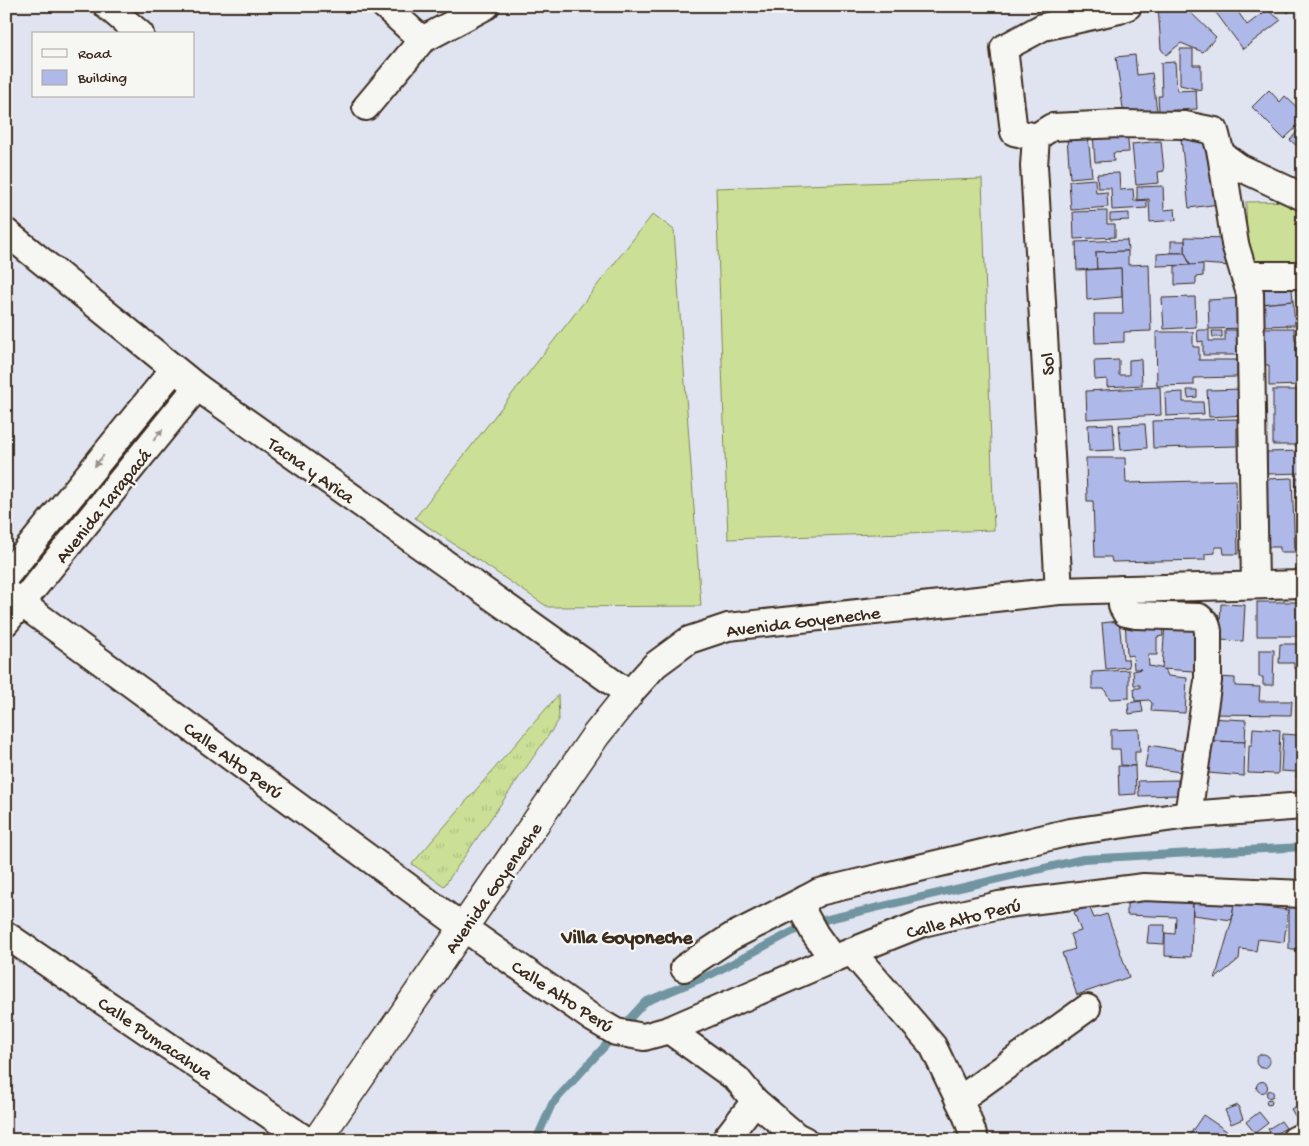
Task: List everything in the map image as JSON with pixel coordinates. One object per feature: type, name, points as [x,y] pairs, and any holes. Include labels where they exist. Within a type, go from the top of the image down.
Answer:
[{"type":"main road","name":"Avenida Goyeneche","points":[[317,1140],[596,735],[628,694]]},
{"type":"street","points":[[107,6],[138,32]]},
{"type":"street","points":[[386,6],[422,40]]},
{"type":"street","points":[[366,108],[422,40],[486,6]]},
{"type":"street","points":[[1128,6],[1043,28],[1004,48],[1014,132],[1036,137],[1052,127],[1120,124],[1185,125],[1215,131],[1221,154],[1236,244],[1250,294],[1256,584]]},
{"type":"street","name":"Sol","points":[[1036,137],[1034,166],[1059,591]]},
{"type":"street","points":[[1221,154],[1240,167],[1303,197]]},
{"type":"street","name":"Tacna y Arica","points":[[6,232],[197,387],[628,694]]},
{"type":"street","points":[[1244,275],[1303,276]]},
{"type":"street","name":"Avenida Tarapacá","points":[[6,576],[174,369]]},
{"type":"street","name":"Avenida Tarapacá","points":[[11,606],[197,387]]},
{"type":"street","name":"Avenida Goyeneche","points":[[628,694],[654,665],[689,640],[728,627],[1059,591],[1303,584]]},
{"type":"street","points":[[1122,589],[1122,606],[1126,613],[1199,617],[1206,623],[1208,631],[1208,681],[1188,815]]},
{"type":"street","name":"Calle Alto Perú","points":[[11,606],[464,928],[592,1018],[616,1032],[644,1037],[669,1030],[923,923],[1009,903],[1144,887],[1303,894]]},
{"type":"street","points":[[684,968],[731,937],[804,905],[819,892],[1070,832],[1188,815],[1303,806]]},
{"type":"street","points":[[804,905],[816,934],[843,956],[933,1046],[967,1117],[975,1140]]},
{"type":"street","name":"Calle Pumacahua","points":[[6,935],[306,1140]]},
{"type":"street","points":[[959,1100],[1087,1008]]},
{"type":"street","points":[[669,1030],[737,1079],[755,1101],[796,1136],[804,1140]]},
{"type":"street","points":[[725,1140],[755,1101]]},
{"type":"street","points":[[1295,1140],[1303,1136]]},
{"type":"green space","points":[[982,179],[994,530],[728,539],[716,188]]},
{"type":"green space","points":[[1303,201],[1303,271],[1248,273],[1246,202]]},
{"type":"green space","points":[[653,214],[674,230],[701,606],[548,607],[415,518]]},
{"type":"green space","points":[[558,695],[559,720],[444,886],[412,864]]},
{"type":"building","points":[[1158,6],[1179,6],[1189,11],[1216,37],[1203,52],[1181,43],[1166,55],[1161,49]]},
{"type":"building","points":[[1211,6],[1234,6],[1247,25],[1267,10],[1281,20],[1243,49]]},
{"type":"building","points":[[1255,6],[1272,6],[1262,15]]},
{"type":"building","points":[[1282,6],[1295,6],[1288,13]]},
{"type":"building","points":[[1180,49],[1193,49],[1193,65],[1201,65],[1201,90],[1180,85]]},
{"type":"building","points":[[1135,55],[1137,75],[1152,73],[1157,111],[1124,116],[1116,57]]},
{"type":"building","points":[[1175,62],[1177,91],[1196,90],[1197,109],[1159,111],[1158,96],[1162,96],[1161,63]]},
{"type":"building","points":[[1269,90],[1280,102],[1285,96],[1303,113],[1303,121],[1284,139],[1252,107]]},
{"type":"building","points":[[1301,127],[1303,129],[1303,151],[1290,140]]},
{"type":"building","points":[[1127,132],[1129,152],[1113,153],[1114,161],[1095,162],[1093,134]]},
{"type":"building","points":[[1088,136],[1092,176],[1070,178],[1067,138]]},
{"type":"building","points":[[1211,136],[1219,204],[1189,208],[1181,139]]},
{"type":"building","points":[[1161,141],[1164,171],[1158,172],[1159,183],[1136,185],[1132,144]]},
{"type":"building","points":[[1119,173],[1120,190],[1133,189],[1134,201],[1147,200],[1147,208],[1112,210],[1111,188],[1098,188],[1097,174]]},
{"type":"building","points":[[1095,179],[1096,193],[1107,192],[1108,207],[1071,210],[1069,181]]},
{"type":"building","points":[[1163,186],[1164,210],[1175,209],[1176,220],[1150,222],[1149,199],[1137,200],[1137,187]]},
{"type":"building","points":[[1107,211],[1107,224],[1115,224],[1115,237],[1074,239],[1073,212]]},
{"type":"building","points":[[1129,213],[1129,220],[1110,221],[1110,214]]},
{"type":"building","points":[[1185,237],[1231,238],[1231,266],[1203,264],[1191,266],[1185,253]]},
{"type":"building","points":[[1127,240],[1128,251],[1096,252],[1097,269],[1077,270],[1076,242]]},
{"type":"building","points":[[1171,241],[1185,241],[1185,253],[1171,253]]},
{"type":"building","points":[[1128,251],[1128,265],[1149,264],[1151,331],[1124,332],[1124,342],[1095,343],[1094,314],[1123,314],[1121,268],[1097,269],[1096,252]]},
{"type":"building","points":[[1185,253],[1190,265],[1157,266],[1157,254]]},
{"type":"building","points":[[1203,264],[1203,276],[1196,277],[1196,284],[1175,285],[1175,266]]},
{"type":"building","points":[[1121,268],[1122,297],[1087,300],[1086,270]]},
{"type":"building","points":[[1291,279],[1293,301],[1261,304],[1258,282]]},
{"type":"building","points":[[1295,282],[1303,282],[1303,314],[1298,314]]},
{"type":"building","points":[[1195,297],[1196,327],[1164,329],[1162,298]]},
{"type":"building","points":[[1245,298],[1246,328],[1209,329],[1208,300]]},
{"type":"building","points":[[1293,301],[1295,325],[1263,326],[1261,304]]},
{"type":"building","points":[[1261,328],[1294,328],[1295,341],[1303,340],[1303,385],[1269,386],[1269,365],[1262,365]]},
{"type":"building","points":[[1197,330],[1209,330],[1209,341],[1225,341],[1225,330],[1242,330],[1238,355],[1203,355],[1203,341],[1198,342]]},
{"type":"building","points":[[1212,331],[1222,331],[1222,337],[1213,337]]},
{"type":"building","points":[[1156,332],[1193,332],[1193,347],[1199,347],[1199,360],[1237,360],[1237,377],[1194,378],[1194,385],[1157,386]]},
{"type":"building","points":[[1141,359],[1142,385],[1107,387],[1107,379],[1095,380],[1094,361],[1119,360],[1119,375],[1129,375],[1129,360]]},
{"type":"building","points":[[1160,387],[1161,415],[1087,419],[1086,391]]},
{"type":"building","points":[[1246,389],[1247,415],[1209,417],[1207,390]]},
{"type":"building","points":[[1187,390],[1197,390],[1197,397],[1188,398]]},
{"type":"building","points":[[1273,390],[1303,390],[1303,445],[1273,445]]},
{"type":"building","points":[[1183,392],[1183,402],[1203,402],[1204,414],[1166,416],[1165,393]]},
{"type":"building","points":[[1237,419],[1237,446],[1153,448],[1152,421]]},
{"type":"building","points":[[1113,424],[1115,450],[1089,451],[1088,425]]},
{"type":"building","points":[[1145,424],[1147,448],[1121,450],[1119,425]]},
{"type":"building","points":[[1303,451],[1303,473],[1267,474],[1267,452]]},
{"type":"building","points":[[1086,458],[1125,458],[1126,483],[1236,480],[1238,554],[1224,554],[1223,547],[1215,547],[1215,553],[1205,554],[1205,560],[1112,562],[1111,557],[1095,557],[1093,501],[1087,501]]},
{"type":"building","points":[[1292,478],[1295,552],[1280,552],[1280,547],[1268,547],[1266,479]]},
{"type":"building","points":[[1296,478],[1303,478],[1303,490],[1296,491]]},
{"type":"building","points":[[1298,496],[1303,496],[1303,552],[1300,552]]},
{"type":"building","points":[[1257,602],[1301,602],[1301,636],[1257,636]]},
{"type":"building","points":[[1221,604],[1245,605],[1243,641],[1219,640]]},
{"type":"building","points":[[1162,617],[1163,636],[1157,637],[1157,655],[1148,655],[1149,666],[1165,669],[1168,676],[1187,678],[1185,713],[1151,711],[1152,703],[1149,700],[1135,701],[1134,688],[1140,688],[1140,685],[1134,685],[1133,671],[1141,669],[1134,669],[1133,655],[1127,656],[1125,619]]},
{"type":"building","points":[[1119,621],[1123,659],[1128,659],[1129,667],[1106,669],[1102,623]]},
{"type":"building","points":[[1165,622],[1197,624],[1194,671],[1162,669]]},
{"type":"building","points":[[1280,644],[1298,644],[1298,654],[1303,654],[1303,681],[1298,681],[1299,668],[1294,668],[1294,663],[1279,663]]},
{"type":"building","points":[[1259,650],[1274,650],[1273,685],[1263,685],[1263,677],[1259,677]]},
{"type":"building","points":[[1129,670],[1129,698],[1110,699],[1104,689],[1092,689],[1092,672]]},
{"type":"building","points":[[1219,677],[1235,678],[1235,686],[1260,687],[1259,701],[1292,701],[1291,715],[1211,714]]},
{"type":"building","points":[[1141,701],[1143,712],[1129,714],[1128,703]]},
{"type":"building","points":[[1300,706],[1303,706],[1303,778],[1296,777],[1297,772],[1281,771],[1283,734],[1298,735]]},
{"type":"building","points":[[1207,718],[1246,720],[1245,742],[1211,741]]},
{"type":"building","points":[[1253,728],[1280,730],[1278,774],[1248,773],[1249,745],[1252,745]]},
{"type":"building","points":[[1139,729],[1140,752],[1135,752],[1135,766],[1121,765],[1120,749],[1111,749],[1111,730]]},
{"type":"building","points":[[1211,741],[1245,742],[1244,776],[1208,773]]},
{"type":"building","points":[[1149,745],[1184,751],[1180,772],[1145,767]]},
{"type":"building","points":[[1118,766],[1135,766],[1136,794],[1119,795]]},
{"type":"building","points":[[1178,780],[1178,795],[1139,796],[1138,781]]},
{"type":"building","points":[[1127,896],[1193,898],[1191,957],[1165,956],[1165,933],[1175,934],[1176,917],[1127,915]]},
{"type":"building","points":[[1193,898],[1234,903],[1232,920],[1193,915]]},
{"type":"building","points":[[1234,903],[1288,910],[1284,942],[1258,939],[1256,951],[1240,949],[1239,959],[1215,979],[1232,920]]},
{"type":"building","points":[[1289,904],[1303,904],[1303,949],[1289,949]]},
{"type":"building","points":[[1089,906],[1094,918],[1107,914],[1129,977],[1077,995],[1062,953],[1075,949],[1070,934],[1081,931],[1074,912]]},
{"type":"building","points":[[1149,925],[1165,925],[1164,944],[1147,943]]},
{"type":"building","points":[[1263,1054],[1268,1056],[1270,1061],[1268,1066],[1263,1068],[1258,1066],[1256,1061],[1258,1056]]},
{"type":"building","points":[[1260,1082],[1264,1082],[1267,1087],[1266,1091],[1260,1092],[1257,1089],[1257,1085]]},
{"type":"building","points":[[1270,1091],[1273,1094],[1270,1097],[1267,1094]]},
{"type":"building","points":[[1269,1099],[1272,1102],[1269,1105],[1266,1102]]},
{"type":"building","points":[[1302,1103],[1303,1125],[1301,1126],[1291,1109]]},
{"type":"building","points":[[1238,1105],[1243,1119],[1231,1124],[1225,1110]]},
{"type":"building","points":[[1259,1112],[1268,1123],[1255,1133],[1246,1122]]},
{"type":"building","points":[[1203,1115],[1231,1134],[1228,1140],[1186,1140]]},
{"type":"building","points":[[1281,1121],[1286,1128],[1272,1136],[1268,1129]]},
{"type":"waterway","points":[[622,1027],[645,1002],[712,974],[807,924],[1083,859],[1303,847]]},
{"type":"waterway","points":[[536,1140],[552,1104],[614,1036]]},
{"type":"district","name":"Villa Goyoneche","points":[[627,936]]}]
